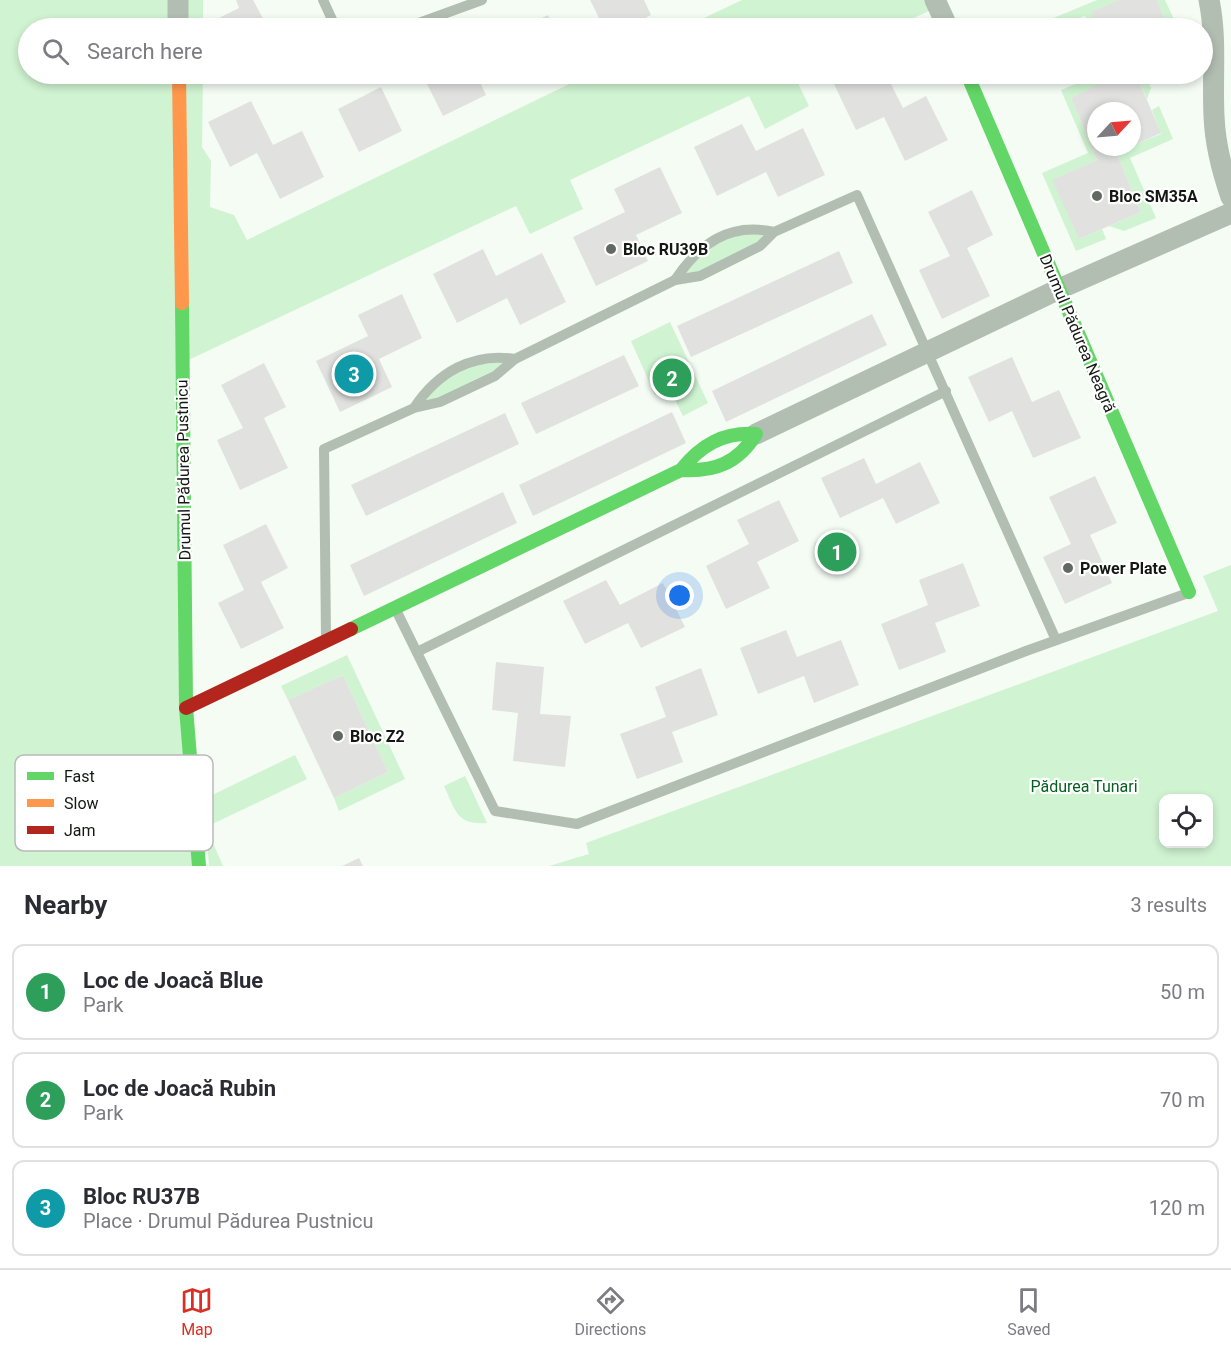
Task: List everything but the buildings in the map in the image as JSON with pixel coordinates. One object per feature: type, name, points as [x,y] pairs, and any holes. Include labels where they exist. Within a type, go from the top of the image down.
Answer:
[{"type":"street","points":[[178,0],[178,18]]},
{"type":"street","points":[[935,0],[943,18]]},
{"type":"street","points":[[1209,0],[1212,18]]},
{"type":"street","points":[[1213,28],[1214,118],[1217,146],[1231,197]]},
{"type":"street","name":"Drumul Pădurea Pustnicu","points":[[179,84],[186,708],[190,755]]},
{"type":"street","name":"Drumul Pădurea Neagră","points":[[971,84],[1189,592]]},
{"type":"street","points":[[186,708],[681,470],[693,453],[712,440],[738,432],[756,434],[1059,289],[1231,213]]},
{"type":"street","points":[[681,470],[702,472],[725,466],[747,451],[756,434]]},
{"type":"street","name":"Drumul Pădurea Pustnicu","points":[[198,851],[199,866]]},
{"type":"lane","points":[[323,0],[331,18]]},
{"type":"lane","points":[[432,18],[482,0]]},
{"type":"lane","points":[[326,641],[324,449],[414,408],[440,402],[495,376],[515,359],[675,280],[699,276],[760,246],[774,232],[857,195],[1056,640]]},
{"type":"lane","points":[[675,280],[697,251],[714,240],[754,227],[774,232]]},
{"type":"lane","points":[[414,408],[427,388],[448,373],[494,356],[515,359]]},
{"type":"lane","points":[[417,652],[946,391]]},
{"type":"lane","points":[[395,608],[495,811],[577,824],[1056,640],[1189,592]]},
{"type":"green space","points":[[0,0],[203,0],[203,18],[18,18],[18,84],[203,84],[202,147],[211,161],[210,207],[234,215],[247,240],[569,84],[798,84],[809,106],[765,129],[749,96],[570,180],[583,209],[530,234],[516,206],[182,363],[195,755],[15,755],[15,851],[198,851],[199,866],[0,866]]},
{"type":"green space","points":[[742,0],[927,0],[931,10],[914,18],[704,18]]},
{"type":"green space","points":[[1097,0],[1119,0],[1092,12],[1095,18],[1085,16],[1053,18]]},
{"type":"green space","points":[[1157,0],[1165,0],[1173,18],[1165,18]]},
{"type":"green space","points":[[1076,84],[1100,84],[1071,98],[1087,136],[1087,151],[1061,90]]},
{"type":"green space","points":[[1140,84],[1149,84],[1151,88],[1147,99]]},
{"type":"green space","points":[[1159,106],[1173,139],[1141,153],[1141,142],[1161,134],[1152,110]]},
{"type":"green space","points":[[1087,153],[1087,156],[1095,156],[1097,160],[1053,180],[1079,239],[1102,229],[1106,239],[1076,251],[1042,173]]},
{"type":"green space","points":[[1118,156],[1135,156],[1130,158],[1156,218],[1124,231],[1109,226],[1141,212]]},
{"type":"green space","points":[[774,232],[700,276],[675,280],[686,264],[733,233]]},
{"type":"green space","points":[[670,322],[708,403],[683,416],[669,388],[655,395],[631,341]]},
{"type":"green space","points":[[515,359],[495,376],[414,408],[427,388],[471,362]]},
{"type":"green space","points":[[844,530],[858,560],[830,573],[815,543]]},
{"type":"green space","name":"Pădurea Tunari","points":[[1231,565],[1231,866],[549,866],[589,854],[586,843],[1218,611],[1203,576]]},
{"type":"green space","points":[[347,655],[405,779],[339,811],[334,798],[388,772],[343,675],[288,700],[281,686]]},
{"type":"green space","points":[[295,755],[307,779],[213,824],[213,795]]},
{"type":"green space","points":[[465,776],[487,823],[469,822],[463,819],[451,803],[444,786]]},
{"type":"green space","points":[[213,843],[223,866],[209,866],[208,851],[213,851]]},
{"type":"traffic: fast","points":[[971,84],[1189,592]]},
{"type":"traffic: fast","points":[[182,303],[186,708],[190,755]]},
{"type":"traffic: fast","points":[[351,629],[681,470],[705,469],[724,464],[741,452],[756,434],[733,435],[714,442],[705,447],[681,470]]},
{"type":"traffic: fast","points":[[198,851],[199,866]]},
{"type":"traffic: slow","points":[[179,84],[182,303]]},
{"type":"traffic: jam","points":[[186,708],[351,629]]},
{"type":"place","name":"Bloc SM35A","points":[[1097,196]]},
{"type":"place","name":"Bloc RU39B","points":[[611,249]]},
{"type":"place","name":"Bloc RU37B","points":[[354,374]]},
{"type":"place","name":"Loc de Joacă Rubin","points":[[672,378]]},
{"type":"place","name":"Loc de Joacă Blue","points":[[837,552]]},
{"type":"place","name":"Power Plate","points":[[1068,568]]},
{"type":"place","name":"Bloc Z2","points":[[338,736]]}]
